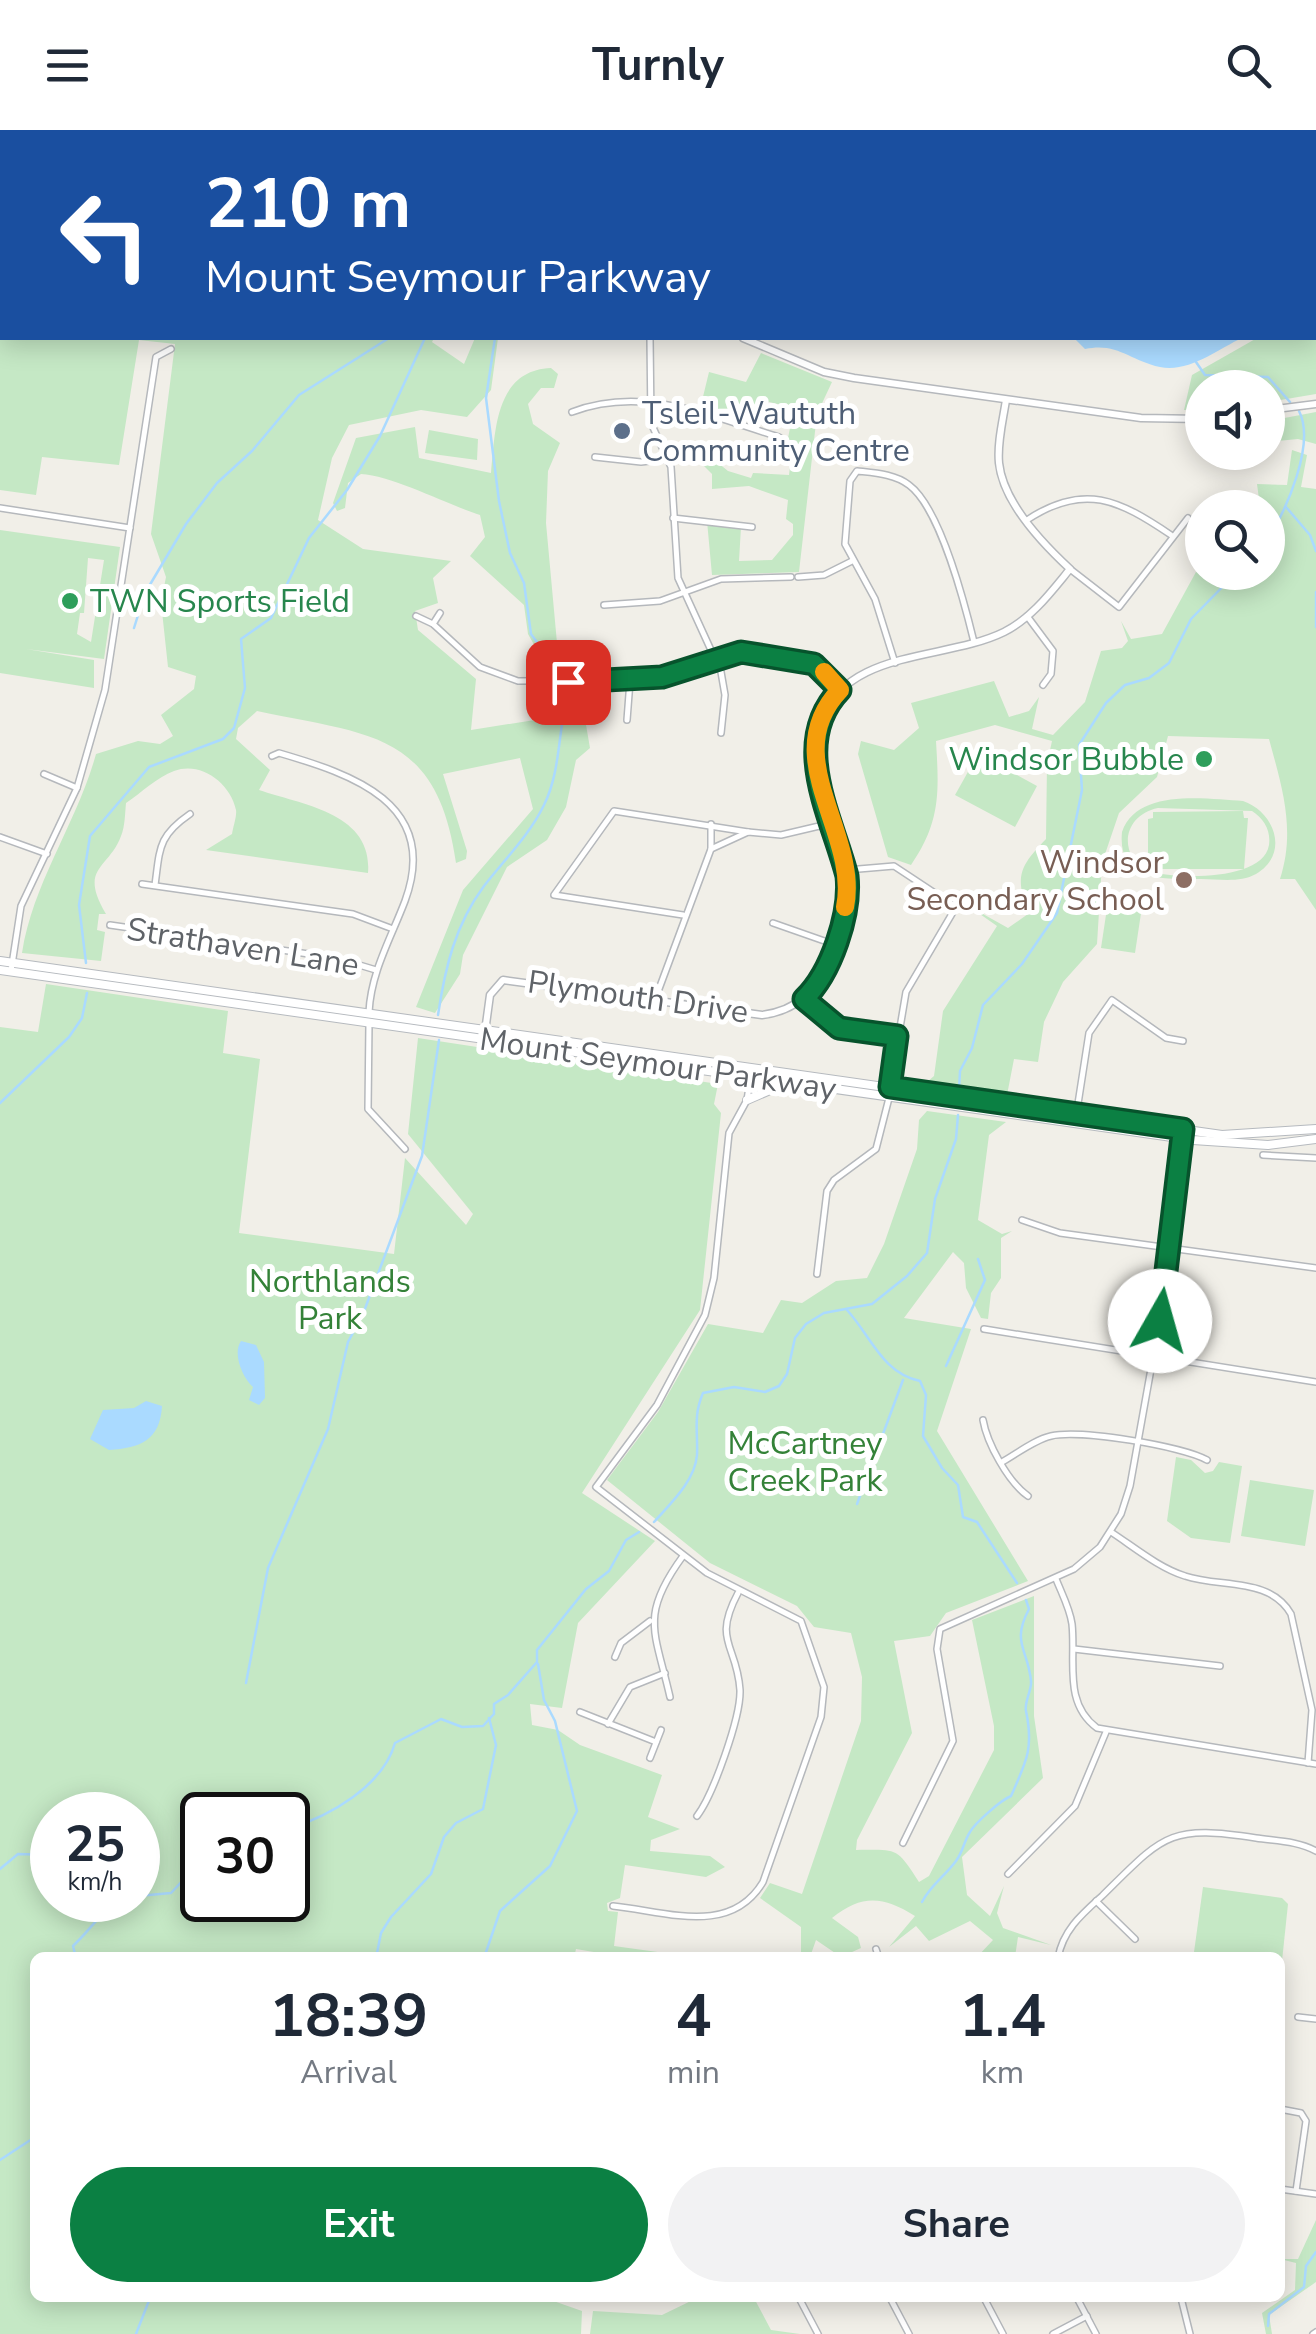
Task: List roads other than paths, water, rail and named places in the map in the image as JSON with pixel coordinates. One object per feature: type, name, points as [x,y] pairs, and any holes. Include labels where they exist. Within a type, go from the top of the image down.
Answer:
[{"type":"main road","name":"Mount Seymour Parkway","points":[[0,961],[11,966],[1268,1146],[1316,1139]]},
{"type":"main road","name":"Mount Seymour Parkway","points":[[0,970],[11,966]]},
{"type":"main road","name":"Mount Seymour Parkway","points":[[751,1073],[787,1084],[890,1092]]},
{"type":"main road","points":[[747,1100],[787,1084]]},
{"type":"main road","name":"Mount Seymour Parkway","points":[[1182,1134],[1251,1136],[1316,1129]]},
{"type":"street","points":[[650,340],[652,430],[668,458],[676,566],[683,593],[724,684],[721,734]]},
{"type":"street","points":[[748,340],[837,375],[1185,421]]},
{"type":"street","points":[[11,966],[21,906],[76,788],[108,674],[156,357],[171,349]]},
{"type":"street","points":[[572,412],[611,400],[653,401],[779,437]]},
{"type":"street","points":[[1006,400],[1000,466],[1027,520],[1070,568],[1119,607],[1185,521]]},
{"type":"street","points":[[1285,408],[1316,404]]},
{"type":"street","points":[[595,457],[640,462],[668,458]]},
{"type":"street","points":[[895,664],[880,611],[844,537],[853,472],[884,474],[908,484],[919,495],[950,557],[974,642]]},
{"type":"street","points":[[1027,520],[1062,499],[1088,498],[1114,502],[1172,535]]},
{"type":"street","points":[[0,508],[130,528]]},
{"type":"street","points":[[673,518],[752,527]]},
{"type":"street","points":[[604,605],[650,603],[722,580],[824,574],[852,560]]},
{"type":"street","points":[[897,1036],[839,1028],[804,999],[820,978],[846,902],[846,870],[816,769],[815,742],[823,715],[840,690],[861,674],[1006,631],[1027,616],[1070,568]]},
{"type":"street","points":[[433,624],[440,613]]},
{"type":"street","points":[[416,616],[433,624],[495,676],[545,683],[630,681],[662,677],[731,652],[814,664],[840,690]]},
{"type":"street","points":[[1027,616],[1053,651],[1051,674],[1044,685]]},
{"type":"street","points":[[627,720],[630,681]]},
{"type":"street","points":[[272,756],[279,753],[347,774],[385,798],[400,818],[410,848],[412,873],[376,970],[369,1018],[368,1109],[405,1148]]},
{"type":"street","points":[[44,774],[76,788]]},
{"type":"street","points":[[683,916],[554,895],[614,811],[781,835],[832,823]]},
{"type":"street","points":[[155,885],[161,842],[169,829],[190,814]]},
{"type":"street","points":[[656,997],[711,849],[711,824]]},
{"type":"street","points":[[711,849],[748,832]]},
{"type":"street","points":[[0,837],[47,854]]},
{"type":"street","points":[[817,1274],[826,1191],[834,1180],[876,1148],[908,985],[956,908],[894,866],[846,870]]},
{"type":"street","points":[[142,884],[352,914],[394,929]]},
{"type":"street","points":[[773,922],[833,944]]},
{"type":"street","name":"Strathaven Lane","points":[[110,925],[336,958],[376,970]]},
{"type":"street","name":"Plymouth Drive","points":[[485,1034],[490,995],[503,980],[656,997],[762,1015],[782,1011],[804,999]]},
{"type":"street","points":[[1076,1118],[1089,1033],[1112,1000],[1166,1038],[1183,1040]]},
{"type":"street","points":[[613,1906],[718,1916],[746,1904],[769,1867],[821,1717],[824,1687],[801,1622],[738,1592],[596,1487],[657,1405],[705,1315],[729,1133],[747,1100],[751,1073]]},
{"type":"street","points":[[903,1842],[954,1741],[938,1649],[940,1629],[955,1619],[1056,1579],[1089,1558],[1111,1532],[1126,1502],[1152,1357],[1182,1134]]},
{"type":"street","points":[[1263,1155],[1316,1158]]},
{"type":"street","points":[[1022,1220],[1060,1233],[1316,1268]]},
{"type":"street","points":[[984,1329],[1316,1382]]},
{"type":"street","points":[[983,1420],[1002,1462],[1028,1496]]},
{"type":"street","points":[[1002,1462],[1034,1443],[1060,1434],[1137,1444],[1207,1460]]},
{"type":"street","points":[[1056,1579],[1070,1614],[1077,1702],[1090,1723],[1106,1732],[1312,1763],[1312,1710],[1291,1614],[1283,1601],[1258,1588],[1185,1576],[1111,1532]]},
{"type":"street","points":[[670,1697],[652,1620],[665,1581],[683,1555]]},
{"type":"street","points":[[697,1816],[739,1708],[739,1683],[724,1624],[738,1592]]},
{"type":"street","points":[[616,1657],[621,1642],[652,1620]]},
{"type":"street","points":[[1073,1649],[1104,1649],[1220,1666]]},
{"type":"street","points":[[608,1724],[630,1687],[665,1673]]},
{"type":"street","points":[[580,1712],[656,1742]]},
{"type":"street","points":[[650,1758],[660,1730]]},
{"type":"street","points":[[1008,1874],[1075,1806],[1106,1732]]},
{"type":"street","points":[[1060,1952],[1066,1934],[1096,1901],[1148,1850],[1180,1833],[1216,1832],[1296,1844],[1316,1851]]},
{"type":"street","points":[[1096,1901],[1136,1939]]},
{"type":"street","points":[[1298,2017],[1316,2020]]},
{"type":"street","points":[[1285,2110],[1300,2113],[1306,2121],[1296,2191]]},
{"type":"street","points":[[1285,2189],[1316,2194]]},
{"type":"street","points":[[801,2302],[818,2334]]},
{"type":"street","points":[[892,2302],[908,2334]]},
{"type":"street","points":[[986,2302],[1003,2334]]},
{"type":"street","points":[[1079,2302],[1096,2334]]},
{"type":"street","points":[[1182,2302],[1190,2334]]},
{"type":"street","points":[[1053,2334],[1087,2316]]},
{"type":"water","points":[[1076,340],[1238,340],[1203,359],[1171,368],[1106,348],[1085,349]]},
{"type":"water","points":[[241,1341],[256,1345],[264,1362],[265,1398],[259,1405],[249,1400],[253,1387],[240,1366]]},
{"type":"water","points":[[146,1401],[162,1406],[157,1427],[147,1440],[109,1450],[90,1439],[103,1410],[134,1408]]},
{"type":"waterway","points":[[134,628],[145,593],[186,524],[217,483],[252,451],[299,395],[386,340]]},
{"type":"waterway","points":[[86,963],[79,905],[90,836],[149,767],[223,739],[234,728],[245,688],[241,639],[271,618],[309,538],[347,490],[380,436],[424,340]]},
{"type":"waterway","points":[[495,340],[486,398],[499,501],[510,553],[524,583],[531,634],[557,669]]},
{"type":"waterway","points":[[1196,362],[1205,375],[1268,377],[1290,402]]},
{"type":"waterway","points":[[1285,506],[1297,476],[1304,441],[1299,411]]},
{"type":"waterway","points":[[1286,507],[1310,535],[1316,551]]},
{"type":"waterway","points":[[959,1090],[960,1071],[972,1048],[983,1005],[1022,964],[1057,913],[1082,790],[1079,745],[1106,703],[1125,685],[1149,678],[1169,663],[1191,619],[1219,590]]},
{"type":"waterway","points":[[1316,592],[1316,627]]},
{"type":"waterway","points":[[438,1015],[448,964],[466,916],[484,886],[531,827],[550,792],[568,693]]},
{"type":"waterway","points":[[0,1103],[69,1037],[82,1018],[87,993]]},
{"type":"waterway","points":[[246,1683],[268,1568],[328,1429],[348,1342],[363,1314],[422,1156],[439,1040]]},
{"type":"waterway","points":[[654,1522],[692,1474],[703,1393],[734,1387],[765,1392],[779,1386],[787,1374],[795,1338],[806,1324],[824,1313],[872,1304],[907,1276],[927,1253],[935,1199],[956,1139],[958,1115]]},
{"type":"waterway","points":[[946,1366],[985,1280],[978,1259]]},
{"type":"waterway","points":[[847,1310],[887,1362],[907,1377],[920,1381],[926,1395],[923,1436],[942,1468],[958,1485],[963,1517],[977,1522],[1017,1583]]},
{"type":"waterway","points":[[857,1504],[903,1380]]},
{"type":"waterway","points":[[310,1820],[367,1786],[389,1759],[395,1743],[441,1719],[462,1727],[483,1726],[494,1714],[494,1704],[508,1695],[537,1662],[537,1650],[586,1589],[609,1571],[626,1540],[639,1532]]},
{"type":"waterway","points":[[922,1902],[956,1861],[973,1828],[1011,1796],[1024,1764],[1029,1746],[1026,1707],[1031,1685],[1021,1638],[1029,1609],[1026,1600]]},
{"type":"waterway","points":[[486,1952],[500,1911],[550,1866],[577,1811],[555,1721],[544,1700],[538,1664]]},
{"type":"waterway","points":[[377,1952],[381,1933],[391,1917],[431,1874],[444,1837],[456,1823],[483,1809],[496,1745],[489,1718]]},
{"type":"waterway","points":[[0,1869],[18,1854],[30,1854]]},
{"type":"waterway","points":[[160,1894],[171,1893],[180,1883]]},
{"type":"waterway","points":[[74,1952],[73,1946],[95,1922]]},
{"type":"waterway","points":[[0,2160],[30,2140]]},
{"type":"waterway","points":[[1285,2302],[1304,2287],[1306,2266],[1316,2252]]},
{"type":"waterway","points":[[136,2334],[148,2302]]},
{"type":"waterway","points":[[1268,2326],[1269,2314],[1285,2302]]},
{"type":"place","name":"Tsleil-Waututh Community Centre","points":[[622,431]]},
{"type":"place","name":"TWN Sports Field","points":[[70,601]]},
{"type":"place","name":"Windsor Bubble","points":[[1204,759]]},
{"type":"place","name":"Windsor Secondary School","points":[[1184,880]]},
{"type":"park label","name":"Northlands Park","points":[[330,1300]]},
{"type":"park label","name":"McCartney Creek Park","points":[[805,1462]]}]
